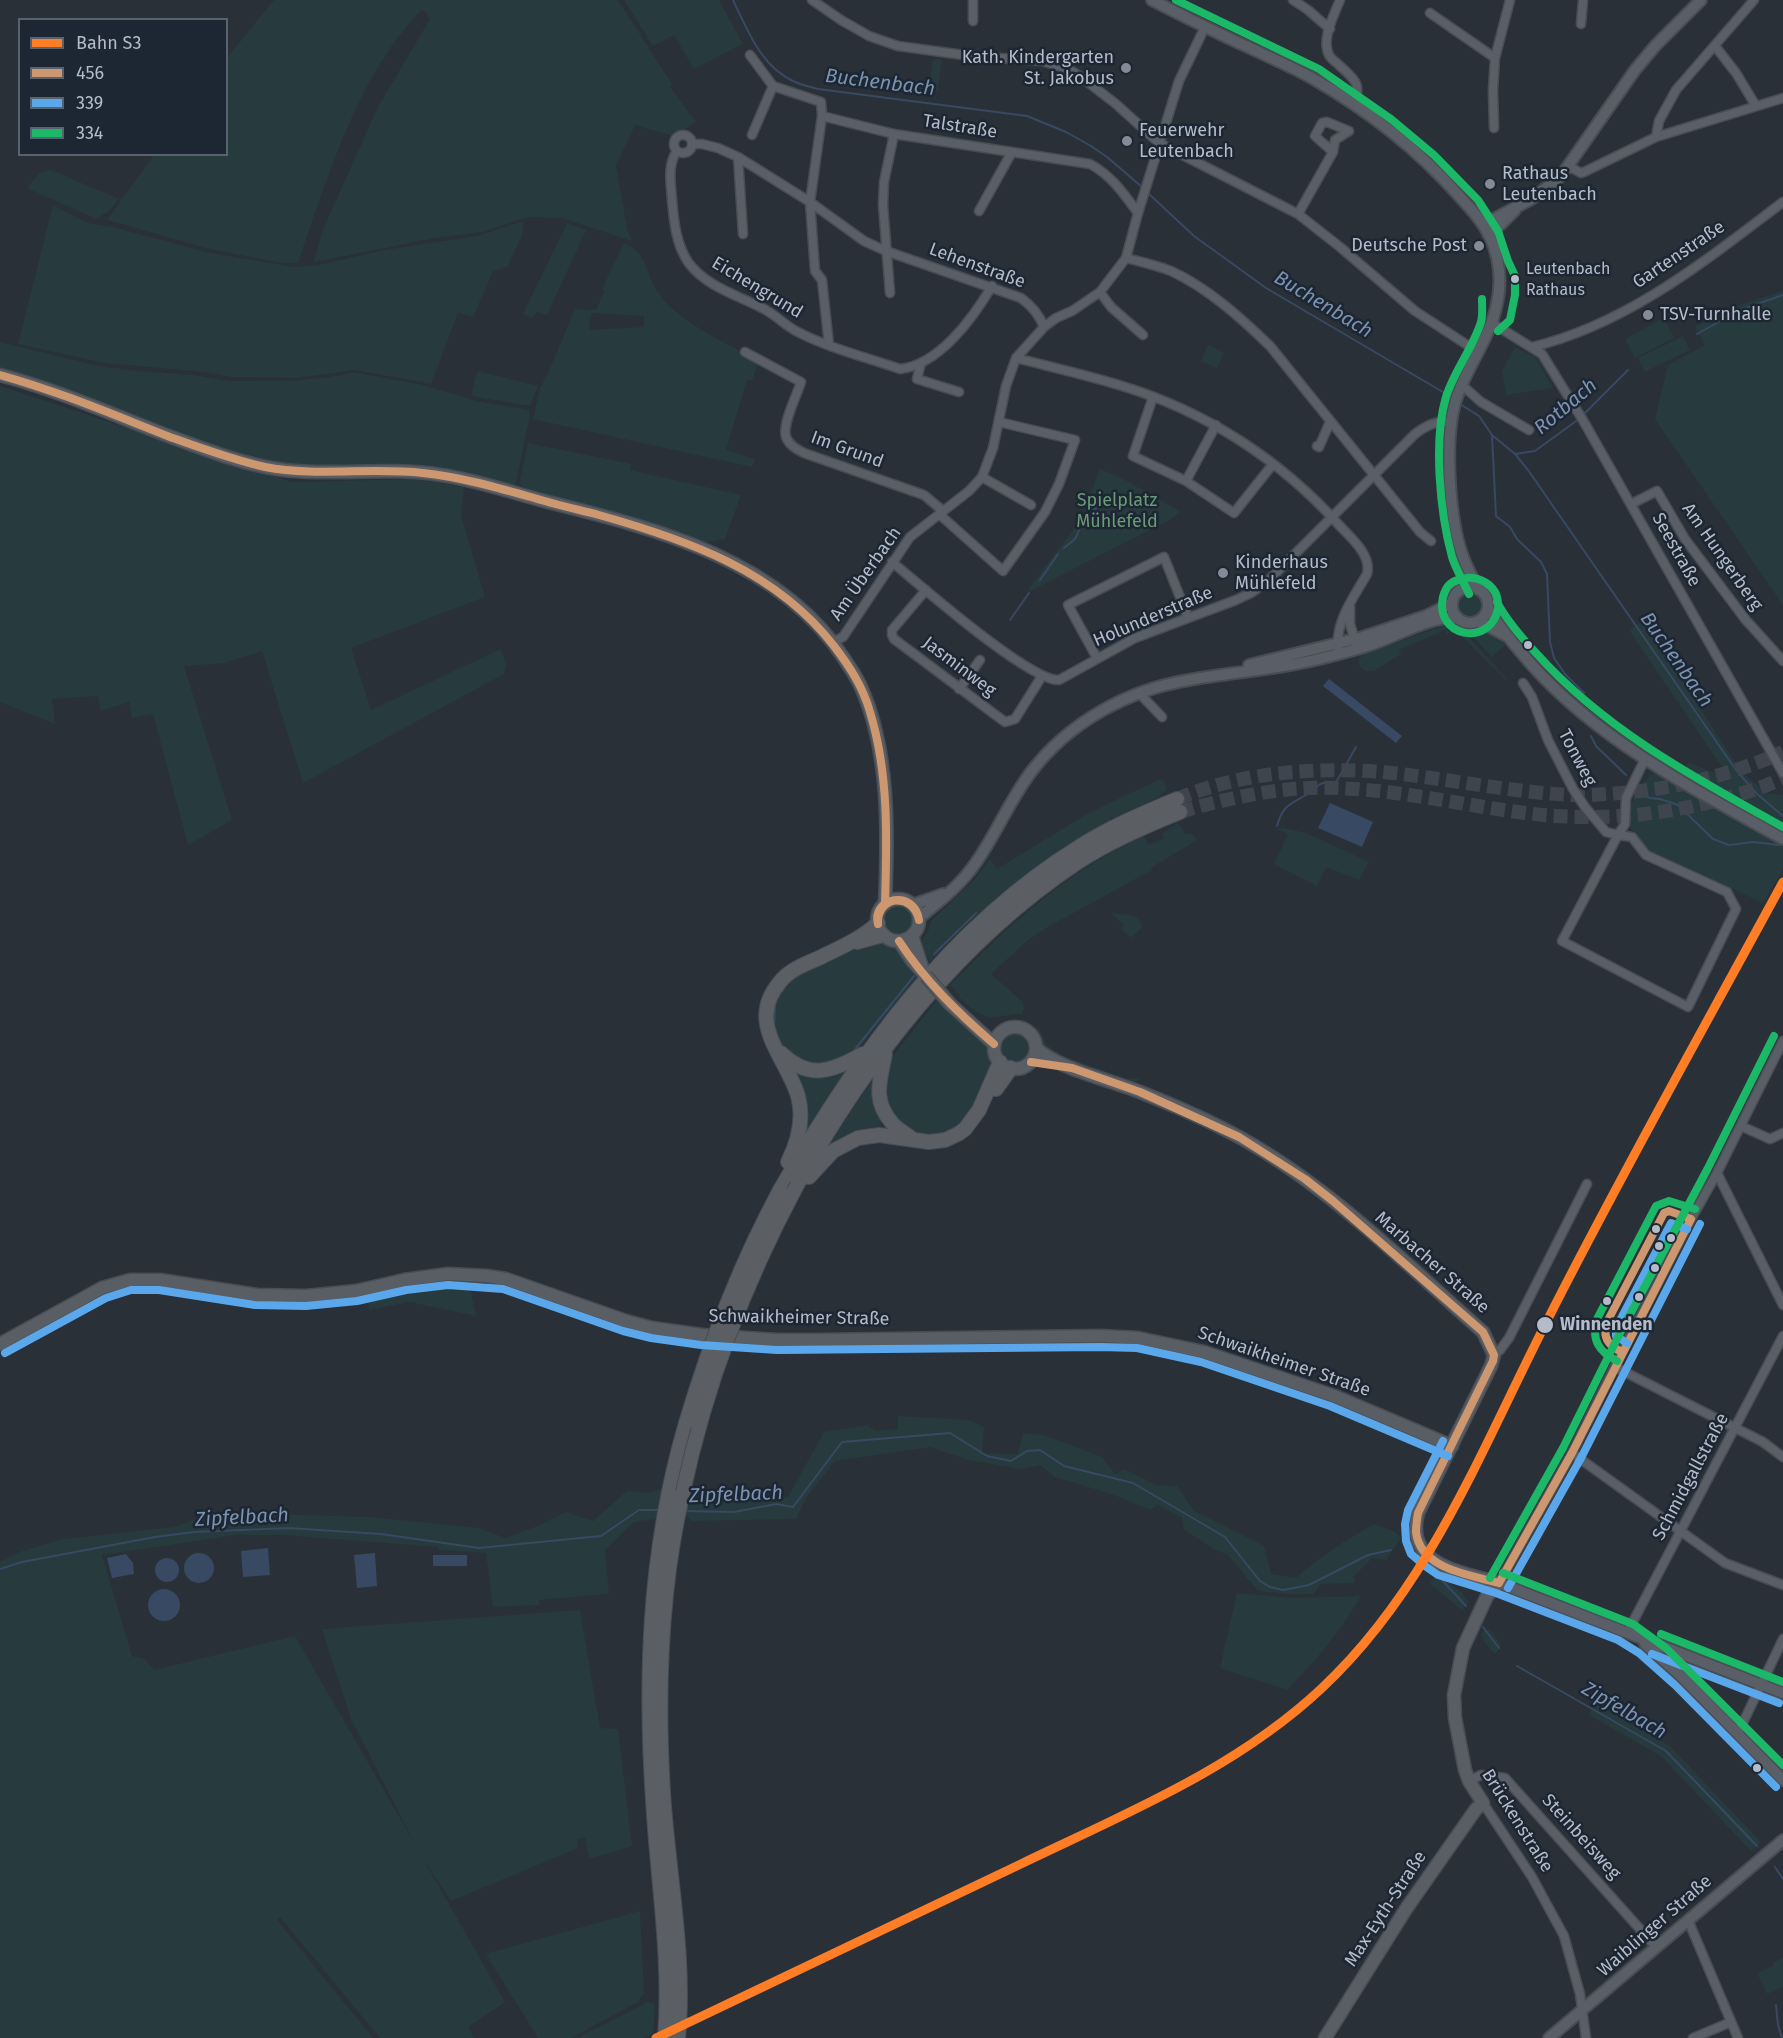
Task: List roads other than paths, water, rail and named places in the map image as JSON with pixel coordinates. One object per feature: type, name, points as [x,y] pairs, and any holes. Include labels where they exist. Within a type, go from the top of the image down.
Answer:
[{"type":"highway","points":[[678,2038],[673,1987],[663,1793],[648,1668],[654,1581],[675,1468],[710,1344],[737,1277],[786,1182],[834,1100],[868,1052],[936,968],[1019,889],[1081,845],[1114,826],[1179,805],[1080,861],[1037,892],[992,930],[946,977],[886,1049],[821,1142],[786,1182]]},
{"type":"highway","points":[[786,1182],[800,1126],[800,1110],[794,1086],[770,1037],[766,1023],[768,1003],[775,988],[790,973],[880,929]]},
{"type":"highway","points":[[886,1049],[878,1083],[879,1097],[884,1112],[893,1124],[912,1139]]},
{"type":"highway","points":[[777,1051],[797,1066],[819,1071],[840,1067],[868,1052]]},
{"type":"highway","points":[[786,1182],[809,1177],[833,1150],[850,1140],[864,1136],[879,1135],[929,1142],[952,1137],[965,1129],[1005,1065]]},
{"type":"highway","points":[[665,2038],[673,1987]]},
{"type":"main road","points":[[0,375],[223,456],[277,469],[325,472],[412,471],[442,475],[617,519],[701,548],[762,579],[798,605],[833,642],[860,683],[872,715],[884,778],[887,863],[885,904]]},
{"type":"main road","points":[[887,863],[898,900]]},
{"type":"main road","points":[[898,900],[912,905],[919,918],[918,926],[912,936],[899,941],[892,940],[880,929],[880,910],[885,904],[898,900]]},
{"type":"main road","points":[[912,936],[916,960]]},
{"type":"main road","points":[[899,941],[954,1008],[994,1044]]},
{"type":"main road","points":[[954,1008],[984,1026],[1002,1032]]},
{"type":"main road","points":[[1012,1027],[1024,1029],[1032,1036],[1036,1048],[1031,1062],[1024,1067],[1005,1065],[994,1052],[994,1044],[1002,1032],[1012,1027]]},
{"type":"main road","name":"Marbacher Straße","points":[[1036,1048],[1041,1053],[1072,1068],[1140,1092],[1239,1137],[1305,1179],[1334,1201],[1483,1332],[1494,1355]]},
{"type":"main road","name":"Marbacher Straße","points":[[1031,1062],[1072,1068]]},
{"type":"main road","name":"Schwaikheimer Straße","points":[[0,1344],[102,1288],[130,1280],[160,1280],[257,1295],[306,1296],[356,1291],[428,1276],[448,1274],[487,1276],[525,1285],[626,1321],[681,1332],[777,1340],[1100,1336],[1138,1338],[1167,1343],[1204,1352],[1334,1396],[1452,1446]]},
{"type":"main road","points":[[1494,1355],[1491,1366],[1418,1513],[1415,1524],[1416,1540],[1424,1553],[1436,1561],[1499,1583]]},
{"type":"main road","name":"Brückenstraße","points":[[1483,1803],[1468,1781],[1455,1718],[1454,1695],[1463,1648],[1489,1593],[1499,1583]]},
{"type":"main road","name":"Max-Eyth-Straße","points":[[1325,2038],[1433,1868],[1476,1809],[1483,1803]]},
{"type":"street","points":[[813,0],[841,21],[869,36],[898,46],[971,56],[1042,61],[1056,64],[1081,77],[1159,142],[1299,214],[1415,311],[1478,352]]},
{"type":"street","points":[[973,0],[973,21]]},
{"type":"street","points":[[1152,0],[1313,78],[1354,105],[1426,162],[1453,188],[1486,230],[1497,257],[1499,294],[1492,323],[1461,387],[1452,417],[1449,447],[1457,532],[1463,556],[1479,590],[1507,636],[1535,670],[1585,717],[1645,759],[1783,839]]},
{"type":"street","points":[[1293,0],[1330,29]]},
{"type":"street","points":[[1340,0],[1330,29],[1327,47],[1329,56],[1352,78],[1357,86],[1358,93],[1354,105]]},
{"type":"street","points":[[1494,128],[1493,90],[1496,58],[1510,0]]},
{"type":"street","points":[[1581,24],[1583,0]]},
{"type":"street","points":[[1486,230],[1500,225],[1516,208],[1552,184],[1569,166],[1635,70],[1656,45],[1701,0]]},
{"type":"street","points":[[1656,137],[1659,121],[1676,90],[1690,71],[1715,46],[1754,0]]},
{"type":"street","points":[[1430,13],[1496,58]]},
{"type":"street","name":"Am Überbach","points":[[833,642],[843,637],[910,537],[982,477],[993,448],[1008,377],[1016,358],[1044,327],[1100,292],[1126,258],[1179,81],[1205,27]]},
{"type":"street","points":[[1715,46],[1736,73],[1756,106]]},
{"type":"street","points":[[750,55],[773,86],[821,102],[822,116],[810,202],[816,271],[822,280],[829,345]]},
{"type":"street","points":[[752,135],[773,86]]},
{"type":"street","points":[[1569,166],[1581,173],[1656,137],[1783,98]]},
{"type":"street","name":"Talstraße","points":[[822,116],[894,134],[1080,162],[1095,167],[1112,180],[1138,213]]},
{"type":"street","points":[[890,293],[883,205],[884,182],[894,134]]},
{"type":"street","points":[[678,136],[687,136],[692,144],[688,151],[683,153],[677,151],[674,143],[678,136]]},
{"type":"street","name":"Lehenstraße","points":[[692,144],[718,148],[738,157],[810,202],[864,241],[886,251],[1021,298],[1040,316],[1044,327]]},
{"type":"street","name":"Eichengrund","points":[[677,151],[672,158],[671,173],[675,226],[679,244],[689,262],[701,276],[725,291],[776,315],[796,331],[829,345],[900,369],[910,368],[946,345],[969,320],[992,286]]},
{"type":"street","points":[[1299,214],[1333,152]]},
{"type":"street","points":[[979,211],[1012,153]]},
{"type":"street","points":[[738,157],[743,234]]},
{"type":"street","name":"Gartenstraße","points":[[1532,347],[1572,335],[1616,316],[1699,265],[1783,202]]},
{"type":"street","points":[[1126,258],[1155,265],[1186,278],[1222,304],[1270,346],[1420,532],[1431,541]]},
{"type":"street","points":[[1100,292],[1111,307],[1143,335]]},
{"type":"street","points":[[1492,323],[1532,347]]},
{"type":"street","name":"Seestraße","points":[[1532,347],[1542,354],[1581,417],[1783,773]]},
{"type":"street","name":"Im Grund","points":[[745,351],[801,382],[785,432],[793,447],[804,453],[924,495],[941,512]]},
{"type":"street","points":[[1016,358],[1121,385],[1153,397],[1216,425],[1273,464],[1332,517],[1360,549],[1368,567],[1341,621],[1339,648]]},
{"type":"street","points":[[921,363],[917,379],[959,392]]},
{"type":"street","points":[[1461,387],[1481,402],[1529,430]]},
{"type":"street","points":[[1153,397],[1133,456],[1186,481],[1234,513],[1273,464]]},
{"type":"street","points":[[1332,517],[1415,434],[1427,425],[1452,417]]},
{"type":"street","points":[[941,512],[1003,571],[1045,512],[1059,484],[1075,440],[999,422]]},
{"type":"street","points":[[1317,446],[1319,447],[1330,422]]},
{"type":"street","points":[[1186,481],[1216,425]]},
{"type":"street","points":[[982,477],[1031,505]]},
{"type":"street","name":"Am Hungerberg","points":[[1631,504],[1657,491],[1685,539],[1738,610],[1783,661]]},
{"type":"street","name":"Holunderstraße","points":[[1042,676],[1051,680],[1059,680],[1135,638],[1251,593],[1266,582],[1332,517]]},
{"type":"street","points":[[1460,591],[1463,556]]},
{"type":"street","points":[[1097,658],[1068,605],[1164,557],[1188,617]]},
{"type":"street","points":[[892,562],[991,643],[1042,676]]},
{"type":"street","points":[[1458,618],[1453,612],[1454,597],[1460,591],[1471,588],[1479,590]]},
{"type":"street","name":"Jasminweg","points":[[926,590],[892,630],[892,634],[894,639],[959,689],[1005,722],[1015,720],[1042,676]]},
{"type":"street","points":[[1350,603],[1350,624],[1356,644]]},
{"type":"street","points":[[1356,644],[1452,603]]},
{"type":"street","points":[[919,918],[956,886],[977,861],[1022,784],[1050,749],[1085,721],[1110,706],[1139,693],[1191,679],[1294,664],[1339,648],[1442,618],[1458,618],[1469,623],[1478,621],[1486,614],[1488,607]]},
{"type":"street","points":[[1478,621],[1507,636]]},
{"type":"street","points":[[959,689],[980,660]]},
{"type":"street","name":"Tonweg","points":[[1523,683],[1532,697],[1548,740],[1573,789],[1606,832],[1632,837],[1646,855],[1713,884],[1727,892],[1732,898],[1736,909],[1688,1007],[1562,941],[1618,835]]},
{"type":"street","points":[[1139,693],[1162,717]]},
{"type":"street","points":[[1618,835],[1625,824],[1626,798],[1645,759]]},
{"type":"street","points":[[912,905],[930,900],[956,886]]},
{"type":"street","points":[[1783,1041],[1572,1453],[1499,1583],[1783,1693]]},
{"type":"street","points":[[1741,1126],[1770,1139],[1783,1133]]},
{"type":"street","points":[[1717,1173],[1783,1305]]},
{"type":"street","points":[[1494,1355],[1509,1338],[1587,1184]]},
{"type":"street","name":"Schmidgallstraße","points":[[1627,1633],[1783,1336]]},
{"type":"street","points":[[1616,1367],[1763,1442],[1783,1457]]},
{"type":"street","points":[[1572,1453],[1725,1563],[1783,1585]]},
{"type":"street","points":[[1627,1633],[1659,1655],[1783,1780]]},
{"type":"street","points":[[1738,1733],[1783,1640]]},
{"type":"street","name":"Steinbeisweg","points":[[1468,1781],[1481,1775],[1505,1778],[1656,1947]]},
{"type":"street","name":"Brückenstraße","points":[[1483,1803],[1532,1877],[1564,1936],[1583,2011],[1586,2038]]},
{"type":"street","name":"Waiblinger Straße","points":[[1549,2038],[1783,1840]]},
{"type":"street","points":[[1688,1920],[1738,2038]]},
{"type":"street","points":[[1693,2038],[1731,2022]]},
{"type":"water","points":[[1329,679],[1402,736],[1396,743],[1323,686]]},
{"type":"water","points":[[1330,803],[1373,822],[1362,847],[1318,828]]},
{"type":"water","points":[[268,1548],[270,1575],[243,1577],[241,1551]]},
{"type":"water","points":[[199,1553],[210,1557],[214,1568],[210,1579],[199,1583],[188,1579],[184,1568],[188,1557]]},
{"type":"water","points":[[375,1553],[377,1586],[357,1588],[354,1555]]},
{"type":"water","points":[[126,1554],[133,1563],[134,1574],[112,1578],[107,1558]]},
{"type":"water","points":[[433,1555],[467,1555],[467,1566],[433,1566]]},
{"type":"water","points":[[167,1558],[176,1561],[179,1570],[176,1579],[167,1582],[158,1579],[155,1570],[158,1561]]},
{"type":"water","points":[[164,1589],[175,1594],[180,1605],[175,1616],[164,1621],[153,1616],[148,1605],[153,1594]]},
{"type":"waterway","name":"Buchenbach","points":[[733,0],[750,36],[764,58],[783,75],[795,82],[818,89],[1027,116],[1066,132],[1091,146],[1142,187]]},
{"type":"waterway","name":"Buchenbach","points":[[1148,193],[1194,236],[1266,288],[1453,398]]},
{"type":"waterway","name":"Rotbach","points":[[1697,334],[1740,310],[1783,295]]},
{"type":"waterway","name":"Rotbach","points":[[1583,415],[1628,370]]},
{"type":"waterway","name":"Buchenbach","points":[[1460,404],[1479,416],[1492,435],[1515,454],[1528,470],[1736,770],[1756,793],[1783,816]]},
{"type":"waterway","name":"Rotbach","points":[[1515,454],[1535,451],[1579,419]]},
{"type":"waterway","points":[[1492,435],[1496,516],[1510,527],[1517,539],[1541,562],[1547,574],[1550,642],[1554,658],[1565,674],[1584,693]]},
{"type":"waterway","points":[[1086,519],[1107,496]]},
{"type":"waterway","points":[[1064,548],[1075,539],[1081,526]]},
{"type":"waterway","points":[[1040,580],[1058,554]]},
{"type":"waterway","points":[[1010,620],[1029,593]]},
{"type":"waterway","points":[[1591,736],[1596,746],[1626,775]]},
{"type":"waterway","points":[[1277,826],[1284,810],[1291,804],[1321,784],[1336,782],[1356,747]]},
{"type":"waterway","points":[[1639,793],[1678,805],[1713,839],[1729,845],[1753,842],[1779,845]]},
{"type":"waterway","points":[[934,954],[976,913]]},
{"type":"waterway","points":[[852,1053],[914,976]]},
{"type":"waterway","points":[[774,1027],[775,1006]]},
{"type":"waterway","name":"Zipfelbach","points":[[683,1511],[734,1512],[776,1504],[793,1507],[842,1442],[950,1433],[987,1456],[1011,1461],[1027,1451],[1040,1450],[1064,1466],[1133,1483],[1225,1537],[1260,1581],[1270,1587],[1283,1590],[1309,1585],[1368,1555],[1391,1550]]},
{"type":"waterway","name":"Zipfelbach","points":[[0,1569],[22,1562],[194,1532],[288,1528],[381,1534],[479,1548],[601,1536],[639,1510],[660,1510]]},
{"type":"waterway","name":"Zipfelbach","points":[[1441,1579],[1466,1606]]},
{"type":"waterway","name":"Zipfelbach","points":[[1483,1627],[1499,1648]]},
{"type":"waterway","name":"Zipfelbach","points":[[1517,1666],[1666,1751],[1757,1846]]},
{"type":"waterway","name":"Zipfelbach","points":[[1775,1867],[1783,1879]]},
{"type":"waterway","points":[[1776,2005],[1782,2038]]},
{"type":"tunnel","points":[[1177,799],[1201,790],[1252,777],[1330,770],[1382,772],[1547,793],[1584,795],[1621,793],[1663,788],[1704,779],[1783,752]]},
{"type":"tunnel","points":[[1180,812],[1257,794],[1296,789],[1336,788],[1431,798],[1525,813],[1573,817],[1622,816],[1695,806],[1768,785],[1783,778]]},
{"type":"rail line","name":"S3","points":[[656,2038],[1180,1787],[1254,1742],[1322,1688],[1360,1648],[1394,1605],[1452,1512],[1578,1260],[1783,882]]},
{"type":"place","name":"Kath. Kindergarten St. Jakobus","points":[[1126,68]]},
{"type":"place","name":"Feuerwehr Leutenbach","points":[[1127,141]]},
{"type":"place","name":"Rathaus Leutenbach","points":[[1490,184]]},
{"type":"place","name":"Deutsche Post","points":[[1479,246]]},
{"type":"place","name":"Leutenbach Rathaus","points":[[1515,279]]},
{"type":"place","name":"TSV-Turnhalle","points":[[1648,315]]},
{"type":"place","name":"Kinderhaus Mühlefeld","points":[[1223,573]]},
{"type":"place","name":"Winnenden","points":[[1545,1325]]},
{"type":"park label","name":"Spielplatz Mühlefeld","points":[[1117,511]]}]
